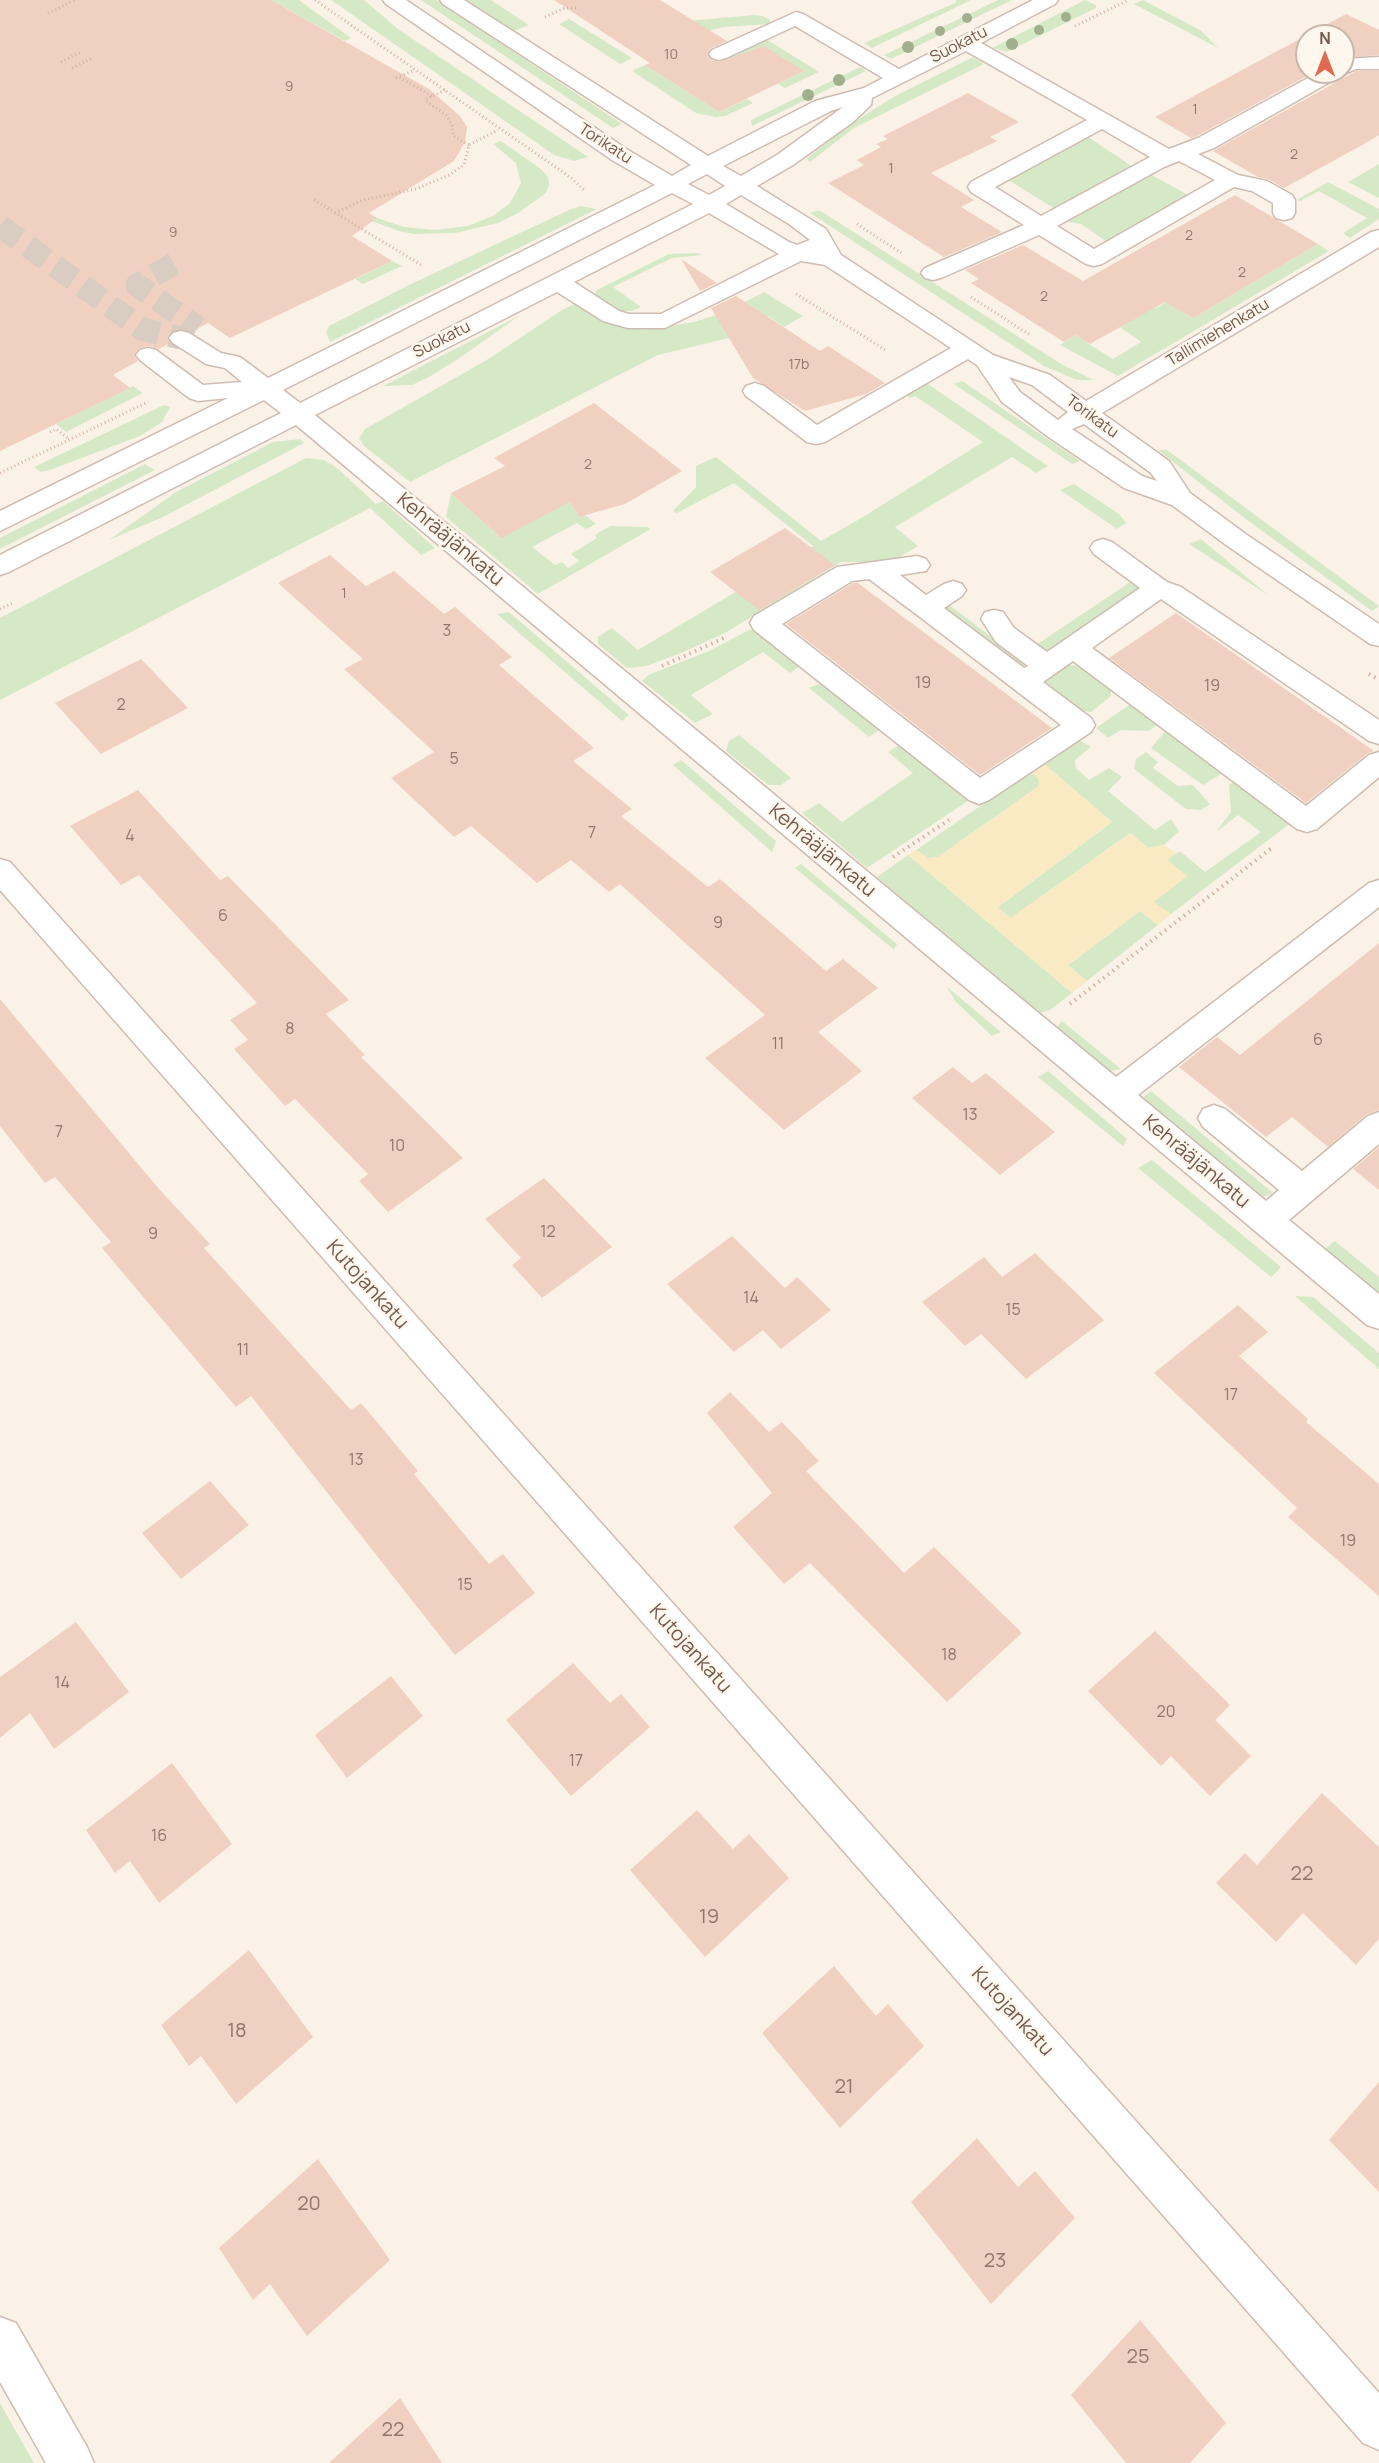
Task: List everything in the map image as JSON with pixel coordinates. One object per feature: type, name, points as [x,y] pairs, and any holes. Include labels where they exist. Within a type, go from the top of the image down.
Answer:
[{"type":"street","name":"Torikatu","points":[[393,0],[620,155],[670,184],[711,204],[781,247],[798,254]]},
{"type":"street","name":"Torikatu","points":[[450,0],[658,136],[797,219],[818,234],[828,250],[976,354],[1041,380],[1160,467],[1181,498],[1238,541],[1379,637]]},
{"type":"street","name":"Suokatu","points":[[0,522],[619,213],[707,164],[823,106],[871,92],[1048,0]]},
{"type":"street","points":[[719,54],[796,18],[897,77]]},
{"type":"street","points":[[965,42],[1174,155],[1231,180],[1259,186],[1284,200],[1284,213]]},
{"type":"street","points":[[1355,63],[1379,63]]},
{"type":"street","points":[[933,273],[1040,226],[1174,155],[1206,143],[1313,84]]},
{"type":"street","name":"Suokatu","points":[[0,566],[711,204],[744,186],[846,117],[871,92]]},
{"type":"street","points":[[1114,124],[979,187],[1094,259],[1231,180]]},
{"type":"street","name":"Tallimiehenkatu","points":[[1056,430],[1379,237]]},
{"type":"street","points":[[556,282],[611,316],[628,321],[665,321],[798,254],[828,250]]},
{"type":"street","name":"Kehrääjänkatu","points":[[190,333],[214,359],[232,362],[299,413],[1379,1314]]},
{"type":"street","name":"Torikatu","points":[[976,354],[1011,397],[1056,430],[1133,483],[1181,498]]},
{"type":"street","points":[[755,391],[816,436],[976,354]]},
{"type":"street","points":[[148,355],[198,393],[267,388]]},
{"type":"street","points":[[1103,548],[1158,588],[1172,592],[1379,734]]},
{"type":"street","points":[[874,569],[1081,725],[979,793],[887,736],[808,673],[763,623],[846,573],[874,569],[917,565]]},
{"type":"street","points":[[1023,682],[1158,588]]},
{"type":"street","points":[[925,608],[953,590]]},
{"type":"street","points":[[994,619],[1005,635],[1047,666]]},
{"type":"street","points":[[1073,648],[1307,820],[1379,762]]},
{"type":"street","name":"Kutojankatu","points":[[0,870],[1379,2427]]},
{"type":"street","points":[[1115,1095],[1379,891]]},
{"type":"street","points":[[1214,1118],[1302,1190]]},
{"type":"street","points":[[1266,1220],[1379,1125]]},
{"type":"street","points":[[0,2339],[70,2463]]},
{"type":"path","points":[[48,13],[75,0]]},
{"type":"path","points":[[315,0],[570,177],[585,191]]},
{"type":"path","points":[[537,21],[566,8],[576,8]]},
{"type":"path","points":[[62,62],[81,52]]},
{"type":"path","points":[[72,68],[91,59]]},
{"type":"path","points":[[415,69],[398,77],[433,97]]},
{"type":"path","points":[[445,90],[425,100],[446,115],[452,125],[453,136],[469,145]]},
{"type":"path","points":[[335,213],[363,200],[416,189],[449,175],[464,165],[469,145],[499,129]]},
{"type":"path","points":[[314,200],[423,266]]},
{"type":"path","points":[[856,224],[1032,336]]},
{"type":"path","points":[[0,473],[186,384]]},
{"type":"path","points":[[50,432],[56,429],[69,440]]},
{"type":"path","points":[[620,683],[635,674],[668,664],[741,629],[763,623]]},
{"type":"path","points":[[858,881],[973,804],[979,793]]},
{"type":"path","points":[[1037,1030],[1307,820]]},
{"type":"green space","points":[[271,0],[299,0],[351,38],[345,41]]},
{"type":"green space","points":[[331,0],[364,0],[398,29],[588,157],[574,161],[554,155]]},
{"type":"green space","points":[[421,0],[436,0],[622,124],[613,128]]},
{"type":"green space","points":[[466,0],[491,0],[529,25],[514,31]]},
{"type":"green space","points":[[955,0],[971,0],[872,48],[864,43],[957,2]]},
{"type":"green space","points":[[998,0],[1012,0],[891,59],[884,55]]},
{"type":"green space","points":[[1085,0],[1096,5],[1096,8],[1007,52],[992,48]]},
{"type":"green space","points":[[1143,0],[1200,30],[1218,48],[1134,4]]},
{"type":"green space","points":[[763,16],[770,20],[770,24],[724,27],[697,34],[676,22]]},
{"type":"green space","points":[[569,19],[632,58],[620,64],[559,24]]},
{"type":"green space","points":[[766,39],[819,72],[785,88],[778,84],[803,71],[713,65]]},
{"type":"green space","points":[[973,57],[984,64],[854,128],[810,162],[806,159],[849,125],[895,96]]},
{"type":"green space","points":[[645,65],[719,112],[747,99],[753,103],[725,116],[716,117],[696,113],[632,71]]},
{"type":"green space","points":[[860,67],[866,71],[752,126],[751,120]]},
{"type":"green space","points":[[1088,137],[1133,167],[1055,209],[1007,179]]},
{"type":"green space","points":[[501,141],[541,169],[548,177],[549,185],[546,193],[518,213],[498,223],[455,233],[414,234],[372,221],[377,218],[404,227],[435,230],[468,226],[493,216],[510,203],[521,183],[516,163],[493,144]]},
{"type":"green space","points":[[1379,164],[1379,198],[1348,182]]},
{"type":"green space","points":[[1148,173],[1190,196],[1110,244],[1081,224],[1063,221]]},
{"type":"green space","points":[[1328,182],[1379,209],[1379,219],[1350,238],[1343,233],[1367,218],[1319,191],[1300,201],[1297,200]]},
{"type":"green space","points":[[581,206],[597,209],[330,342],[326,332],[329,326],[407,286]]},
{"type":"green space","points":[[819,210],[1063,365],[1094,380],[1077,380],[1044,366],[810,213]]},
{"type":"green space","points":[[1318,244],[1329,251],[1118,376],[1060,345],[1075,335],[1113,359],[1141,342],[1120,327],[1131,321],[1134,295],[1156,308],[1166,302],[1193,318]]},
{"type":"green space","points":[[698,253],[703,255],[672,258],[613,287],[641,307],[632,311],[617,311],[594,296],[597,290],[669,254]]},
{"type":"green space","points":[[392,261],[402,266],[363,284],[355,279]]},
{"type":"green space","points":[[764,292],[803,316],[784,327],[768,316],[729,338],[658,355],[410,482],[364,446],[359,438],[365,429],[485,361],[562,310],[577,303],[603,320],[642,330],[694,322],[728,311]]},
{"type":"green space","points":[[519,316],[429,377],[412,385],[383,386]]},
{"type":"green space","points":[[962,381],[1080,461],[1072,464],[954,384]]},
{"type":"green space","points":[[925,382],[1048,466],[1036,473],[1012,457],[895,527],[918,546],[891,562],[841,562],[725,633],[681,653],[646,666],[627,668],[598,644],[598,637],[612,628],[638,650],[813,546],[734,483],[677,513],[673,511],[696,487],[696,466],[716,457],[821,541],[983,442],[915,396],[910,398],[904,393]]},
{"type":"green space","points":[[133,386],[143,393],[66,432],[56,424]]},
{"type":"green space","points":[[164,405],[170,407],[162,422],[140,436],[50,470],[41,472],[34,467]]},
{"type":"green space","points":[[300,439],[304,443],[163,517],[109,540],[176,492],[273,442]]},
{"type":"green space","points":[[1158,450],[1167,450],[1379,606],[1372,611],[1243,517]]},
{"type":"green space","points":[[306,458],[324,460],[336,467],[376,504],[383,501],[435,548],[421,555],[370,508],[0,700],[0,618]]},
{"type":"green space","points":[[145,464],[155,470],[0,549],[0,538]]},
{"type":"green space","points":[[1074,484],[1119,514],[1126,523],[1117,529],[1060,490]]},
{"type":"green space","points":[[451,493],[501,538],[555,497],[570,502],[579,517],[585,515],[596,524],[586,529],[577,523],[532,547],[555,565],[562,562],[568,568],[579,561],[571,554],[597,538],[595,535],[610,526],[651,529],[538,594],[446,517]]},
{"type":"green space","points":[[1201,539],[1268,595],[1189,544]]},
{"type":"green space","points":[[1132,581],[1141,586],[1140,592],[1053,650],[1043,650],[1036,645]]},
{"type":"green space","points":[[948,604],[1026,663],[1021,666],[941,609]]},
{"type":"green space","points":[[509,612],[629,715],[622,721],[497,614]]},
{"type":"green space","points":[[759,629],[797,662],[799,667],[790,673],[763,652],[691,695],[713,714],[695,723],[642,681],[648,675],[709,651],[749,630]]},
{"type":"green space","points":[[1067,665],[1083,666],[1110,685],[1111,696],[1091,712],[1075,710],[1047,689],[1047,679]]},
{"type":"green space","points":[[824,682],[877,723],[879,730],[869,737],[809,688]]},
{"type":"green space","points":[[1129,705],[1136,705],[1160,723],[1148,731],[1121,730],[1108,738],[1096,728]]},
{"type":"green space","points":[[1168,728],[1226,771],[1203,785],[1151,748]]},
{"type":"green space","points":[[739,735],[791,778],[781,785],[768,785],[726,751],[729,741]]},
{"type":"green space","points":[[1079,740],[1091,747],[1075,760],[1076,768],[1089,780],[1109,768],[1122,777],[1108,791],[1155,830],[1171,819],[1179,831],[1164,845],[1148,848],[1130,833],[1010,919],[997,908],[1112,822],[1043,763]]},
{"type":"green space","points":[[901,744],[967,796],[968,801],[867,868],[802,813],[819,803],[842,822],[913,773],[888,752]]},
{"type":"green space","points":[[1146,752],[1158,762],[1153,768],[1178,786],[1193,785],[1210,804],[1201,810],[1186,809],[1134,769],[1136,759]]},
{"type":"green space","points":[[681,760],[776,841],[772,852],[673,765]]},
{"type":"green space","points":[[1030,772],[1039,778],[1039,786],[938,857],[928,858],[916,850]]},
{"type":"green space","points":[[1238,779],[1287,817],[1288,825],[1171,914],[1153,902],[1187,876],[1166,860],[1180,851],[1205,872],[1261,832],[1238,815],[1216,832],[1231,812],[1229,785]]},
{"type":"green space","points":[[908,855],[1072,993],[1050,1010],[1040,1013],[877,877]]},
{"type":"green space","points":[[801,864],[897,944],[894,950],[795,868]]},
{"type":"green space","points":[[1140,911],[1158,925],[1087,981],[1068,965]]},
{"type":"green space","points":[[946,986],[1001,1032],[992,1036],[956,1002]]},
{"type":"green space","points":[[1062,1021],[1121,1069],[1110,1071],[1057,1027]]},
{"type":"green space","points":[[1048,1071],[1127,1139],[1123,1146],[1038,1077]]},
{"type":"green space","points":[[1151,1091],[1273,1193],[1261,1198],[1141,1099]]},
{"type":"green space","points":[[1152,1160],[1281,1267],[1271,1277],[1138,1168]]},
{"type":"green space","points":[[1335,1241],[1379,1277],[1379,1295],[1325,1249]]},
{"type":"green space","points":[[1295,1296],[1313,1297],[1379,1353],[1379,1369]]},
{"type":"green space","points":[[0,2403],[34,2463],[0,2463]]},
{"type":"sand","points":[[1043,763],[1112,822],[998,907],[1010,918],[1131,833],[1148,848],[1164,845],[1176,853],[1167,860],[1187,876],[1154,902],[1171,914],[1158,925],[1140,911],[1068,965],[1087,981],[1072,993],[908,855],[916,850],[928,858],[938,857],[1039,786],[1038,778],[1030,772]]},
{"type":"building","points":[[0,0],[271,0],[429,89],[460,116],[467,127],[465,142],[454,161],[369,213],[377,218],[352,236],[392,261],[230,338],[208,323],[191,332],[182,329],[172,331],[167,338],[170,343],[159,349],[149,346],[139,348],[134,355],[138,361],[113,375],[130,388],[0,451]]},
{"type":"building","points":[[554,0],[660,0],[727,41],[710,49],[707,54],[711,60],[720,62],[764,46],[804,71],[719,112],[645,65],[650,63]]},
{"type":"building","points":[[1346,14],[1379,30],[1379,55],[1355,57],[1355,24],[1327,24]]},
{"type":"building","points":[[1295,42],[1295,82],[1197,136],[1191,138],[1155,117]]},
{"type":"building","points":[[1379,71],[1379,135],[1364,144],[1284,188],[1268,179],[1258,177],[1213,151],[1333,84],[1355,84],[1355,72]]},
{"type":"building","points":[[968,93],[1019,122],[990,137],[997,141],[931,173],[974,200],[961,207],[1002,232],[944,257],[828,183],[864,165],[857,160],[881,147],[876,144],[888,139],[883,136]]},
{"type":"building","points":[[1235,195],[1318,244],[1193,318],[1165,302],[1090,344],[1075,335],[1064,342],[971,283],[979,279],[965,270],[1023,245],[1083,281]]},
{"type":"building","points":[[681,259],[717,283],[700,291]]},
{"type":"building","points":[[736,296],[820,351],[828,346],[885,383],[866,394],[805,411],[753,378],[711,308]]},
{"type":"building","points":[[594,403],[682,471],[625,504],[579,517],[570,502],[501,538],[451,493],[505,466],[494,458]]},
{"type":"building","points":[[785,528],[835,565],[759,610],[710,572]]},
{"type":"building","points":[[330,555],[366,586],[394,571],[444,614],[455,607],[512,657],[499,665],[594,748],[573,761],[632,809],[621,816],[708,887],[720,879],[826,971],[843,959],[878,988],[818,1032],[862,1071],[784,1130],[705,1058],[765,1015],[620,884],[609,892],[571,860],[537,883],[471,826],[454,837],[391,778],[434,752],[344,669],[363,659],[278,583]]},
{"type":"building","points":[[853,583],[858,583],[1052,728],[980,775],[786,624]]},
{"type":"building","points":[[1176,613],[1374,751],[1368,753],[1306,803],[1109,658]]},
{"type":"building","points":[[141,659],[188,708],[101,754],[55,703]]},
{"type":"building","points":[[138,790],[220,880],[228,876],[349,1000],[326,1014],[365,1055],[361,1057],[463,1158],[388,1212],[359,1181],[368,1174],[295,1099],[285,1106],[234,1049],[248,1040],[230,1020],[257,1003],[139,875],[121,885],[70,826]]},
{"type":"building","points":[[1379,943],[1379,1110],[1367,1114],[1328,1147],[1292,1117],[1266,1137],[1179,1067],[1217,1037],[1240,1055]]},
{"type":"building","points":[[0,999],[159,1189],[210,1244],[204,1248],[351,1410],[361,1403],[418,1471],[414,1474],[489,1564],[503,1554],[535,1593],[455,1655],[251,1396],[236,1407],[102,1248],[111,1242],[55,1177],[45,1183],[0,1126]]},
{"type":"building","points":[[953,1067],[972,1083],[986,1073],[1055,1132],[1000,1175],[912,1098]]},
{"type":"building","points":[[1379,1147],[1379,1190],[1353,1169]]},
{"type":"building","points":[[544,1178],[612,1247],[542,1298],[512,1265],[521,1258],[485,1219]]},
{"type":"building","points":[[732,1236],[785,1288],[797,1277],[831,1310],[781,1349],[763,1330],[734,1352],[667,1284]]},
{"type":"building","points":[[1035,1253],[1104,1320],[1026,1379],[981,1334],[965,1346],[922,1302],[984,1257],[1002,1277]]},
{"type":"building","points":[[1238,1305],[1268,1332],[1239,1356],[1308,1419],[1306,1422],[1379,1484],[1379,1596],[1288,1517],[1297,1508],[1154,1373]]},
{"type":"building","points":[[730,1392],[769,1432],[782,1422],[819,1461],[806,1471],[904,1573],[934,1547],[1022,1633],[947,1702],[810,1563],[784,1584],[733,1527],[772,1493],[707,1413]]},
{"type":"building","points":[[210,1481],[249,1525],[181,1579],[142,1533]]},
{"type":"building","points":[[76,1622],[129,1692],[54,1749],[30,1713],[0,1738],[0,1677]]},
{"type":"building","points":[[1155,1631],[1230,1705],[1215,1720],[1251,1756],[1210,1796],[1171,1756],[1161,1766],[1088,1691]]},
{"type":"building","points":[[573,1663],[610,1703],[621,1694],[650,1727],[571,1796],[506,1720]]},
{"type":"building","points":[[391,1676],[423,1716],[347,1778],[315,1735]]},
{"type":"building","points":[[172,1763],[232,1844],[159,1903],[130,1861],[115,1873],[86,1830]]},
{"type":"building","points":[[1322,1793],[1379,1847],[1379,1939],[1356,1965],[1303,1913],[1276,1942],[1216,1883],[1245,1853],[1257,1865]]},
{"type":"building","points":[[697,1810],[733,1849],[749,1834],[789,1878],[705,1957],[630,1870]]},
{"type":"building","points":[[249,1950],[313,2037],[236,2104],[201,2056],[189,2066],[161,2025]]},
{"type":"building","points":[[834,1966],[876,2016],[888,2004],[924,2046],[840,2128],[762,2033]]},
{"type":"building","points":[[1379,2082],[1379,2192],[1329,2140]]},
{"type":"building","points":[[977,2138],[1018,2187],[1035,2171],[1075,2218],[991,2304],[911,2202]]},
{"type":"building","points":[[318,2159],[390,2260],[307,2336],[270,2284],[253,2300],[219,2248]]},
{"type":"building","points":[[1140,2320],[1226,2423],[1190,2463],[1126,2463],[1071,2395]]},
{"type":"building","points":[[400,2398],[442,2463],[329,2463]]},
{"type":"tunnel","points":[[0,226],[142,329],[181,338]]},
{"type":"tunnel","points":[[174,264],[137,285],[198,328]]}]
